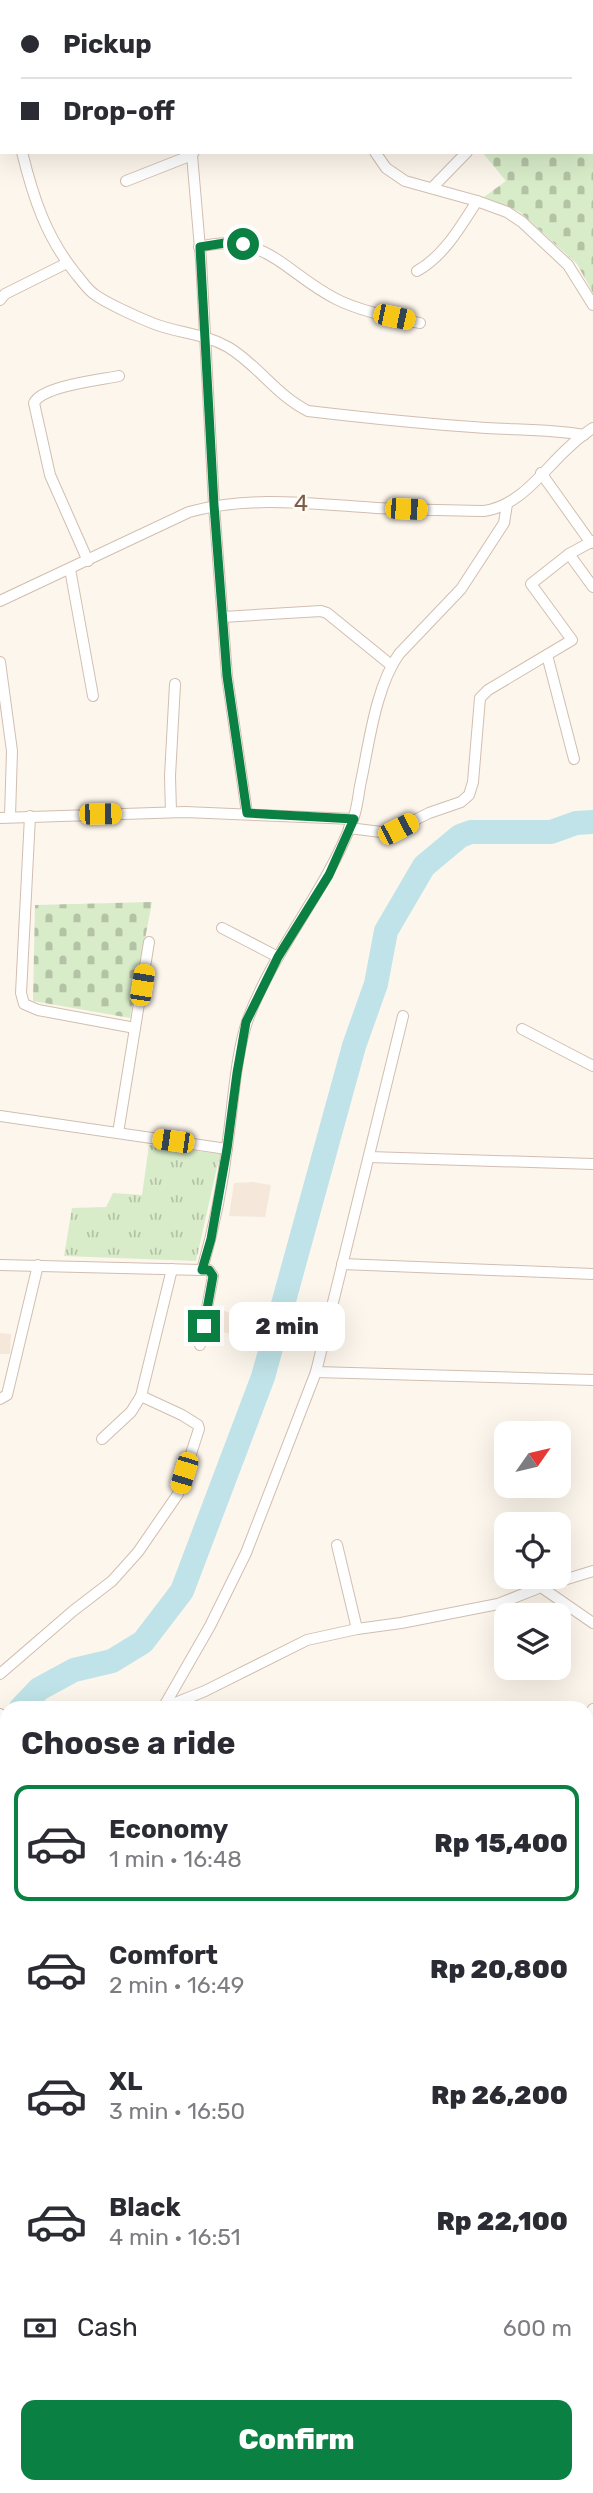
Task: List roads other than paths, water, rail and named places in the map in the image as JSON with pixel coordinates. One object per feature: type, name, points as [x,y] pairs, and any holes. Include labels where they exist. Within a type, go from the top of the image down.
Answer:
[{"type":"street","points":[[22,154],[41,217],[67,263],[95,295],[153,324],[204,337],[226,346],[246,359],[289,400],[308,411],[499,429],[588,431]]},
{"type":"street","points":[[126,180],[191,154]]},
{"type":"street","points":[[193,154],[227,676],[247,813]]},
{"type":"street","points":[[376,154],[387,168],[405,181],[477,201],[507,212],[522,222],[568,265],[593,305]]},
{"type":"street","points":[[432,188],[465,154]]},
{"type":"street","points":[[417,271],[430,264],[477,201]]},
{"type":"street","points":[[200,247],[231,242],[258,249],[278,259],[336,299],[368,312],[420,323]]},
{"type":"street","points":[[0,300],[5,294],[67,263]]},
{"type":"street","points":[[88,561],[50,475],[34,403],[41,395],[61,388],[119,376]]},
{"type":"street","points":[[202,1270],[211,1239],[227,1149],[246,1022],[278,957],[329,875],[351,824],[374,723],[391,665],[461,589],[504,523],[507,504],[588,431]]},
{"type":"street","points":[[0,662],[12,751],[5,817],[247,813],[351,824],[389,833],[429,813],[461,802],[469,795],[473,782],[480,698],[488,690],[572,639],[531,588],[531,584],[569,554],[592,542],[541,473]]},
{"type":"street","name":"4","points":[[0,601],[189,512],[214,505],[311,503],[484,511],[507,504]]},
{"type":"street","points":[[569,554],[593,587]]},
{"type":"street","points":[[70,569],[93,696]]},
{"type":"street","points":[[223,617],[321,611],[391,665]]},
{"type":"street","points":[[547,655],[574,759]]},
{"type":"street","points":[[171,813],[170,776],[175,684]]},
{"type":"street","points":[[30,816],[21,993],[24,1004],[38,1010],[135,1028]]},
{"type":"street","points":[[222,928],[278,957]]},
{"type":"street","points":[[118,1133],[149,942]]},
{"type":"street","points":[[167,1701],[211,1626],[246,1553],[316,1372],[403,1016]]},
{"type":"street","points":[[523,1029],[593,1066]]},
{"type":"street","points":[[0,1116],[227,1149]]},
{"type":"street","points":[[369,1157],[593,1164]]},
{"type":"street","points":[[0,1265],[209,1270],[213,1276],[201,1345]]},
{"type":"street","points":[[0,1399],[7,1395],[38,1265]]},
{"type":"street","points":[[342,1265],[593,1273]]},
{"type":"street","points":[[102,1439],[131,1412],[141,1396],[172,1269]]},
{"type":"street","points":[[316,1372],[593,1380]]},
{"type":"street","points":[[0,1674],[62,1619],[112,1581],[138,1552],[178,1494],[198,1427],[182,1415],[141,1396]]},
{"type":"street","points":[[337,1545],[357,1629]]},
{"type":"street","points":[[571,1578],[593,1571]]},
{"type":"street","points":[[180,1701],[293,1646],[323,1636],[488,1607],[536,1589]]},
{"type":"street","points":[[544,1589],[593,1623]]},
{"type":"waterway","points":[[28,1701],[39,1689],[74,1670],[112,1661],[143,1642],[182,1591],[263,1377],[354,1046],[376,984],[386,931],[424,866],[460,836],[471,832],[551,832],[576,823],[593,822]]}]
